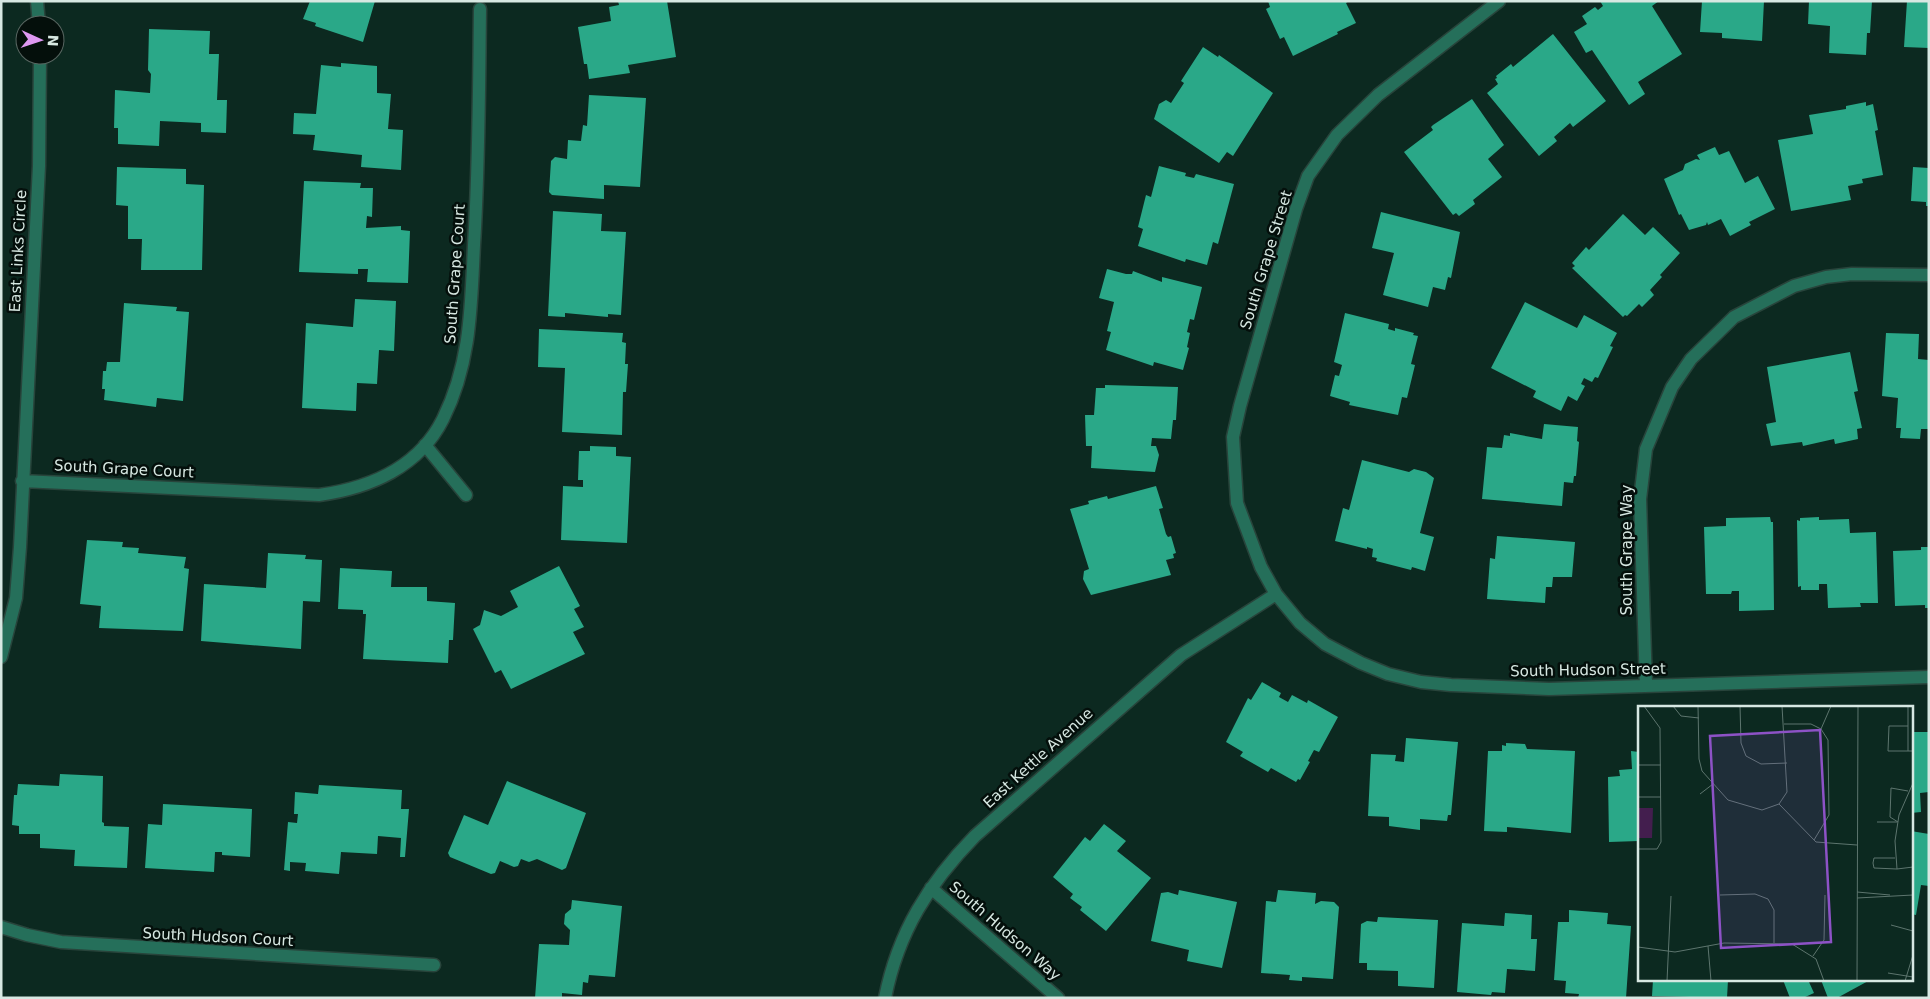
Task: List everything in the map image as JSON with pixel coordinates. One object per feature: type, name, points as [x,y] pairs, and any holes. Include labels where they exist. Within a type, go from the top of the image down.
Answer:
[{"type":"street","points":[[38,1],[39,15]]},
{"type":"street","name":"South Grape Street","points":[[1276,594],[1261,567],[1237,503],[1234,437],[1240,406],[1296,209],[1308,176],[1337,135],[1378,95],[1493,3]]},
{"type":"street","name":"South Grape Court","points":[[22,481],[319,495],[350,491],[381,479],[404,465],[425,445],[443,420],[461,374],[469,336],[477,192],[480,10]]},
{"type":"street","name":"East Links Circle","points":[[1,657],[16,598],[39,166],[40,65]]},
{"type":"street","name":"South Grape Way","points":[[1646,686],[1640,499],[1646,449],[1672,387],[1692,359],[1734,317],[1794,286],[1826,277],[1852,274],[1929,275]]},
{"type":"street","points":[[425,445],[466,495]]},
{"type":"street","name":"South Hudson Street","points":[[1276,594],[1300,623],[1325,644],[1360,663],[1388,674],[1421,682],[1549,689],[1929,677]]},
{"type":"street","name":"East Kettle Avenue","points":[[884,998],[898,946],[931,888],[950,862],[975,836],[1181,655],[1276,594]]},
{"type":"street","name":"South Hudson Way","points":[[931,888],[1058,998]]},
{"type":"street","name":"South Hudson Court","points":[[1,926],[27,936],[61,942],[434,965]]},
{"type":"building","points":[[310,1],[375,1],[363,42],[315,26],[316,23],[303,19]]},
{"type":"building","points":[[618,1],[667,1],[676,57],[628,65],[630,73],[589,79],[587,64],[584,64],[578,27],[611,21],[609,7],[619,5]]},
{"type":"building","points":[[1268,1],[1349,1],[1346,3],[1356,23],[1293,56],[1284,37],[1280,39],[1266,9],[1270,7]]},
{"type":"building","points":[[1600,1],[1659,1],[1652,6],[1682,54],[1638,82],[1645,94],[1629,105],[1592,50],[1586,53],[1574,32],[1587,24],[1582,16],[1595,7],[1598,10],[1603,6]]},
{"type":"building","points":[[1702,1],[1764,1],[1762,41],[1722,38],[1722,33],[1700,32]]},
{"type":"building","points":[[1809,1],[1872,1],[1870,33],[1867,33],[1866,55],[1829,53],[1830,26],[1808,24]]},
{"type":"building","points":[[1907,1],[1929,1],[1929,48],[1904,47]]},
{"type":"building","points":[[149,29],[210,31],[209,54],[219,54],[217,100],[227,100],[226,133],[201,132],[201,123],[160,121],[159,146],[118,144],[118,128],[114,128],[115,90],[150,93],[151,74],[148,70]]},
{"type":"building","points":[[1553,34],[1606,101],[1573,127],[1570,123],[1554,137],[1557,141],[1539,156],[1487,93],[1498,84],[1495,79],[1497,78],[1496,76],[1511,64],[1513,67]]},
{"type":"building","points":[[1203,47],[1218,57],[1219,55],[1273,93],[1233,156],[1227,152],[1219,163],[1154,119],[1159,104],[1166,100],[1171,103],[1184,83],[1181,81]]},
{"type":"building","points":[[341,63],[377,66],[377,93],[391,94],[388,129],[403,130],[401,170],[361,167],[362,155],[313,150],[315,135],[293,134],[294,113],[316,114],[321,65],[341,67]]},
{"type":"building","points":[[589,95],[646,98],[640,187],[604,185],[604,199],[552,195],[549,192],[551,161],[555,157],[567,159],[568,140],[581,141],[583,125],[587,126]]},
{"type":"building","points":[[1472,99],[1504,145],[1488,159],[1502,177],[1473,200],[1475,204],[1459,216],[1456,213],[1453,215],[1404,152],[1433,130],[1431,127],[1433,125]]},
{"type":"building","points":[[1866,102],[1866,106],[1873,104],[1878,130],[1875,131],[1883,175],[1862,179],[1863,183],[1848,186],[1851,200],[1791,211],[1778,140],[1813,134],[1809,115],[1846,109],[1846,106]]},
{"type":"building","points":[[1715,147],[1719,155],[1729,151],[1745,183],[1758,176],[1775,209],[1749,222],[1751,225],[1730,236],[1721,219],[1708,225],[1707,222],[1706,225],[1689,230],[1681,214],[1679,215],[1664,179],[1683,170],[1685,164],[1696,159],[1700,160],[1697,155]]},
{"type":"building","points":[[1159,166],[1186,173],[1185,176],[1194,178],[1196,174],[1234,184],[1218,244],[1213,242],[1207,265],[1186,259],[1185,262],[1138,246],[1143,229],[1138,227],[1146,195],[1151,197]]},
{"type":"building","points":[[117,167],[186,169],[186,184],[204,185],[202,270],[141,270],[142,239],[128,239],[128,206],[116,205]]},
{"type":"building","points":[[1913,167],[1929,168],[1929,206],[1926,206],[1926,202],[1911,201]]},
{"type":"building","points":[[304,181],[361,183],[360,188],[373,188],[372,217],[367,216],[366,228],[401,226],[401,230],[410,231],[408,283],[367,282],[368,269],[358,269],[358,274],[299,272]]},
{"type":"building","points":[[553,211],[602,214],[601,231],[626,232],[621,315],[608,314],[608,317],[565,313],[565,317],[548,316]]},
{"type":"building","points":[[1381,212],[1460,232],[1451,278],[1448,277],[1445,290],[1433,287],[1428,307],[1383,295],[1394,253],[1372,248]]},
{"type":"building","points":[[1623,214],[1645,235],[1653,227],[1680,253],[1660,275],[1662,277],[1650,290],[1654,295],[1642,307],[1639,304],[1627,316],[1623,317],[1572,268],[1575,266],[1572,263],[1586,247],[1589,250]]},
{"type":"building","points":[[1107,269],[1126,274],[1132,274],[1133,271],[1162,282],[1162,277],[1202,287],[1194,320],[1190,319],[1187,332],[1190,333],[1187,347],[1189,348],[1183,370],[1154,362],[1153,366],[1106,350],[1111,332],[1107,331],[1114,302],[1099,298]]},
{"type":"building","points":[[355,299],[396,301],[394,351],[379,350],[377,384],[357,383],[356,411],[302,408],[306,323],[353,327]]},
{"type":"building","points":[[1525,302],[1577,328],[1584,315],[1617,333],[1610,346],[1613,347],[1598,378],[1595,377],[1592,382],[1584,378],[1581,384],[1585,386],[1577,401],[1568,396],[1561,411],[1533,397],[1536,391],[1491,368]]},
{"type":"building","points":[[124,303],[177,307],[176,311],[189,312],[183,401],[157,398],[156,407],[104,400],[105,389],[102,389],[103,371],[106,371],[107,362],[120,362]]},
{"type":"building","points":[[1345,313],[1389,324],[1388,329],[1395,331],[1395,328],[1414,333],[1413,335],[1418,336],[1411,364],[1415,365],[1407,398],[1402,397],[1398,415],[1349,405],[1350,402],[1330,396],[1335,375],[1339,376],[1342,365],[1334,362]]},
{"type":"building","points":[[539,329],[623,333],[622,342],[626,343],[625,364],[628,364],[626,392],[623,392],[622,435],[562,432],[565,368],[538,367]]},
{"type":"building","points":[[1886,333],[1919,334],[1918,359],[1929,360],[1929,429],[1921,429],[1920,439],[1900,438],[1901,428],[1896,428],[1898,398],[1882,396]]},
{"type":"building","points":[[1850,352],[1858,391],[1854,392],[1862,428],[1857,429],[1858,439],[1835,444],[1834,439],[1803,446],[1802,442],[1771,446],[1766,424],[1776,422],[1767,367]]},
{"type":"building","points":[[1105,385],[1178,387],[1176,420],[1173,420],[1171,439],[1152,438],[1151,446],[1156,446],[1159,455],[1155,472],[1091,468],[1092,446],[1086,446],[1085,415],[1094,415],[1096,388],[1105,388]]},
{"type":"building","points":[[1544,424],[1578,427],[1577,441],[1579,442],[1576,476],[1574,476],[1573,483],[1564,482],[1562,506],[1482,499],[1487,447],[1502,448],[1504,435],[1510,436],[1510,433],[1542,439]]},
{"type":"building","points":[[590,446],[616,447],[616,456],[631,457],[627,543],[561,540],[563,486],[583,487],[583,480],[578,480],[579,451],[590,451]]},
{"type":"building","points":[[1362,460],[1409,472],[1414,469],[1426,472],[1434,478],[1420,533],[1434,537],[1425,571],[1412,567],[1411,570],[1376,561],[1377,558],[1372,557],[1373,549],[1335,541],[1343,508],[1349,510]]},
{"type":"building","points":[[1156,486],[1163,508],[1159,509],[1166,534],[1168,537],[1171,536],[1176,553],[1173,554],[1174,558],[1166,560],[1171,575],[1091,595],[1083,579],[1084,571],[1089,569],[1070,509],[1089,504],[1088,501],[1107,496],[1108,499]]},
{"type":"building","points":[[1770,517],[1771,522],[1773,522],[1774,610],[1739,611],[1739,591],[1732,591],[1731,594],[1706,594],[1704,527],[1726,526],[1726,518]]},
{"type":"building","points":[[1819,517],[1819,520],[1849,519],[1850,533],[1876,532],[1878,603],[1860,603],[1861,607],[1828,608],[1827,584],[1819,584],[1819,590],[1801,590],[1801,586],[1798,587],[1797,520],[1800,521],[1800,518]]},
{"type":"building","points":[[1497,536],[1575,542],[1572,577],[1553,577],[1552,587],[1546,587],[1545,603],[1487,599],[1490,558],[1495,559]]},
{"type":"building","points":[[87,540],[123,542],[122,547],[139,548],[138,553],[186,557],[184,568],[189,569],[183,631],[99,628],[101,606],[80,604]]},
{"type":"building","points":[[1921,547],[1929,547],[1929,608],[1925,608],[1925,605],[1895,606],[1893,551],[1921,550]]},
{"type":"building","points":[[268,553],[306,555],[305,559],[322,560],[320,602],[303,601],[301,649],[201,641],[204,584],[266,588]]},
{"type":"building","points":[[559,566],[580,606],[574,609],[584,627],[573,632],[585,654],[511,689],[501,670],[495,673],[473,629],[480,625],[484,610],[501,616],[518,607],[510,591]]},
{"type":"building","points":[[340,568],[392,571],[391,587],[427,587],[427,601],[455,603],[453,640],[449,640],[448,663],[363,659],[366,614],[363,614],[363,610],[338,609]]},
{"type":"building","points":[[1262,682],[1281,693],[1279,697],[1288,702],[1292,695],[1307,703],[1308,700],[1338,717],[1319,752],[1314,750],[1300,780],[1298,779],[1296,782],[1271,768],[1268,772],[1240,756],[1243,752],[1226,742],[1248,698],[1251,700]]},
{"type":"building","points":[[1912,732],[1929,732],[1929,792],[1920,793],[1921,812],[1912,813]]},
{"type":"building","points":[[1406,738],[1458,742],[1451,815],[1448,815],[1447,821],[1420,819],[1420,830],[1389,826],[1389,817],[1368,816],[1371,754],[1396,755],[1395,761],[1404,762]]},
{"type":"building","points":[[1506,743],[1525,744],[1527,749],[1575,751],[1571,833],[1507,827],[1507,832],[1484,831],[1488,751],[1502,751],[1502,745],[1506,746]]},
{"type":"building","points":[[1631,751],[1638,752],[1638,841],[1609,842],[1608,777],[1620,776],[1619,770],[1632,769]]},
{"type":"building","points":[[60,774],[103,776],[102,822],[104,826],[129,827],[127,868],[74,866],[75,850],[40,848],[40,834],[19,834],[19,826],[12,825],[14,795],[17,795],[18,784],[59,786]]},
{"type":"building","points":[[507,781],[586,813],[566,868],[562,870],[537,859],[529,862],[521,859],[518,866],[514,867],[500,861],[495,873],[491,874],[450,857],[448,853],[464,815],[488,825]]},
{"type":"building","points":[[319,785],[402,790],[401,809],[409,809],[405,857],[400,857],[401,838],[378,836],[377,854],[341,852],[339,874],[305,871],[306,863],[290,862],[290,871],[284,870],[288,822],[297,823],[298,814],[294,814],[295,792],[318,794]]},
{"type":"building","points":[[163,804],[252,809],[250,857],[222,855],[222,852],[215,852],[214,872],[145,868],[148,824],[162,825]]},
{"type":"building","points":[[1104,824],[1126,841],[1117,851],[1151,878],[1106,931],[1080,910],[1082,907],[1070,898],[1073,894],[1053,877],[1085,837],[1090,841]]},
{"type":"building","points":[[1912,831],[1929,834],[1929,886],[1921,885],[1916,915],[1912,914]]},
{"type":"building","points":[[1179,890],[1237,902],[1222,968],[1187,961],[1189,950],[1151,941],[1161,893],[1168,892],[1178,895]]},
{"type":"building","points":[[1278,890],[1316,893],[1315,904],[1321,901],[1334,902],[1339,907],[1333,979],[1302,977],[1302,981],[1289,980],[1290,975],[1261,973],[1266,901],[1276,902]]},
{"type":"building","points":[[572,900],[622,906],[615,977],[589,975],[588,983],[583,982],[582,995],[562,993],[562,998],[535,998],[539,944],[569,945],[570,930],[564,924],[565,914],[571,909]]},
{"type":"building","points":[[1569,910],[1608,913],[1607,924],[1631,926],[1626,998],[1578,998],[1579,994],[1565,993],[1566,981],[1554,980],[1558,922],[1569,922]]},
{"type":"building","points":[[1505,913],[1532,915],[1531,939],[1537,939],[1535,971],[1507,969],[1505,993],[1492,992],[1491,995],[1457,992],[1462,923],[1504,926]]},
{"type":"building","points":[[1378,917],[1438,920],[1434,988],[1398,986],[1398,971],[1367,970],[1367,963],[1359,963],[1361,924],[1367,921],[1377,922]]},
{"type":"building","points":[[1653,982],[1728,982],[1727,998],[1652,996]]},
{"type":"building","points":[[1784,982],[1809,982],[1814,993],[1803,998],[1790,998]]},
{"type":"building","points":[[1822,982],[1866,982],[1837,998],[1828,998]]}]
